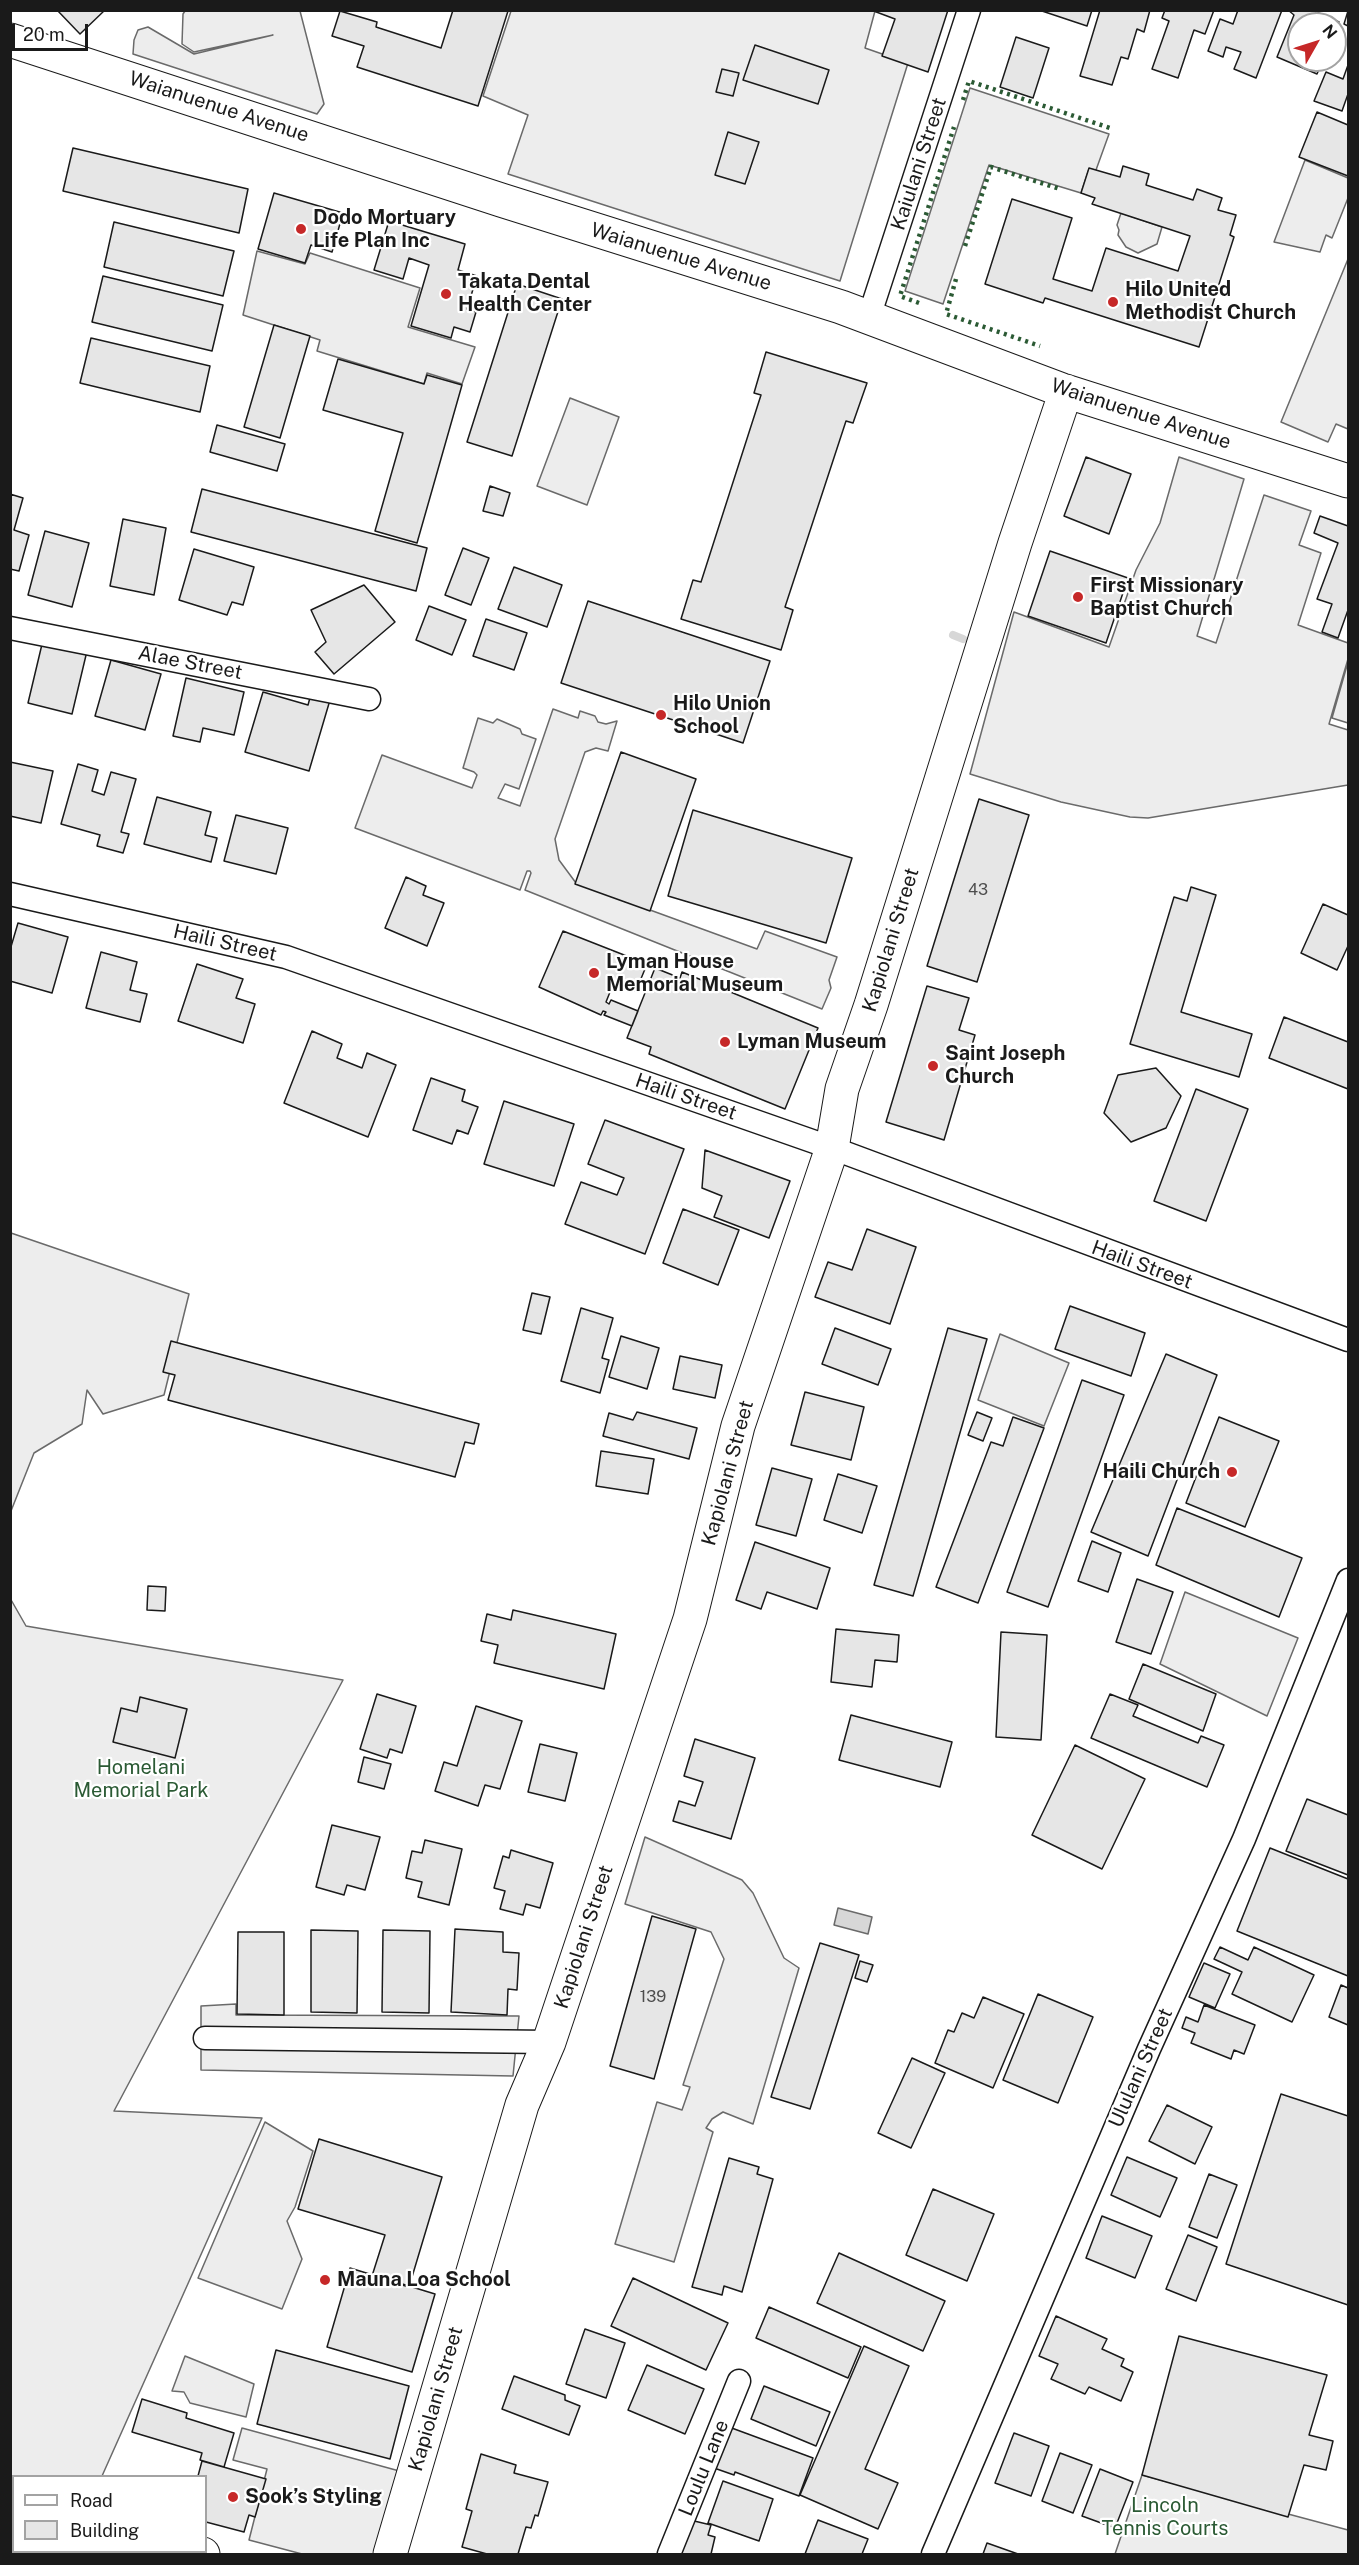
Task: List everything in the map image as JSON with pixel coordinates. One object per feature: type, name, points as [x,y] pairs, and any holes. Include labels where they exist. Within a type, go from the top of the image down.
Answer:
[{"type":"street","name":"Kaiulani Street","points":[[869,317],[969,10]]},
{"type":"street","name":"Waianuenue Avenue","points":[[10,40],[869,317],[1066,391],[1348,481]]},
{"type":"street","name":"Kapiolani Street","points":[[390,2554],[522,2105],[549,2042],[690,1619],[738,1426],[832,1148],[842,1089],[871,1005],[1015,543],[1066,391]]},
{"type":"street","name":"Alae Street","points":[[10,628],[369,699]]},
{"type":"street","name":"Haili Street","points":[[10,894],[286,957],[832,1148],[1348,1340]]},
{"type":"street","name":"Ululani Street","points":[[933,2554],[1149,2049],[1244,1839],[1348,1580]]},
{"type":"street","points":[[205,2038],[549,2042]]},
{"type":"street","name":"Loulu Lane","points":[[669,2554],[739,2381]]},
{"type":"shaded area","points":[[185,11],[300,11],[324,104],[317,114],[133,54],[134,40],[138,30],[148,27],[194,54],[273,35],[194,52],[182,44]]},
{"type":"shaded area","points":[[511,11],[875,11],[865,48],[908,63],[840,281],[508,174],[528,115],[483,96]]},
{"type":"shaded area","points":[[970,88],[1109,134],[1096,170],[1089,169],[1081,193],[989,165],[943,304],[905,291]]},
{"type":"shaded area","points":[[1305,160],[1348,178],[1348,198],[1332,238],[1326,235],[1320,252],[1274,242]]},
{"type":"shaded area","points":[[1121,213],[1162,227],[1157,244],[1138,253],[1126,247],[1118,235],[1117,225]]},
{"type":"shaded area","points":[[257,251],[305,264],[310,253],[420,288],[408,327],[475,347],[462,384],[427,373],[424,384],[317,351],[320,340],[243,315]]},
{"type":"shaded area","points":[[1348,259],[1348,429],[1336,424],[1328,442],[1281,422]]},
{"type":"shaded area","points":[[570,398],[619,417],[587,505],[537,486]]},
{"type":"shaded area","points":[[1179,457],[1244,479],[1197,636],[1216,643],[1264,495],[1311,511],[1299,545],[1321,553],[1298,625],[1348,643],[1348,659],[1329,724],[1348,730],[1348,785],[1148,818],[1130,817],[1061,802],[970,774],[1014,612],[1109,647],[1136,570],[1160,523]]},
{"type":"shaded area","points":[[1348,662],[1348,723],[1332,718]]},
{"type":"shaded area","points":[[553,709],[578,718],[580,711],[595,716],[598,722],[606,724],[617,721],[608,751],[596,748],[585,752],[555,839],[559,860],[576,883],[757,949],[765,931],[837,957],[829,980],[831,988],[822,1009],[525,890],[530,871],[527,871],[520,890],[355,828],[382,755],[472,788],[477,775],[463,768],[478,718],[493,723],[497,719],[520,729],[522,734],[536,739],[519,789],[505,784],[498,798],[520,806]]},
{"type":"shaded area","points":[[11,1233],[189,1294],[164,1395],[103,1414],[87,1390],[82,1424],[34,1453],[11,1511]]},
{"type":"shaded area","points":[[1000,1334],[1069,1363],[1044,1426],[978,1400]]},
{"type":"shaded area","points":[[1185,1592],[1298,1638],[1267,1716],[1160,1664]]},
{"type":"shaded area","name":"Homelani Memorial Park","points":[[10,1598],[26,1626],[343,1680],[114,2111],[262,2118],[102,2475],[12,2475],[12,2553],[68,2554],[11,2554]]},
{"type":"shaded area","points":[[645,1837],[742,1880],[753,1893],[784,1958],[799,1968],[753,2124],[723,2112],[712,2119],[706,2128],[713,2132],[674,2262],[615,2244],[657,2102],[682,2110],[690,2087],[683,2085],[724,1959],[711,1932],[625,1904]]},
{"type":"shaded area","points":[[838,1908],[872,1917],[868,1934],[834,1925]]},
{"type":"shaded area","points":[[236,2004],[236,2015],[519,2016],[513,2076],[201,2070],[201,2006]]},
{"type":"shaded area","points":[[265,2122],[313,2151],[295,2207],[287,2221],[302,2259],[282,2309],[198,2278]]},
{"type":"shaded area","points":[[185,2356],[254,2384],[246,2417],[190,2403],[184,2392],[172,2391]]},
{"type":"shaded area","points":[[242,2428],[403,2472],[381,2554],[302,2554],[249,2540],[267,2469],[233,2460]]},
{"type":"shaded area","name":"Lincoln Tennis Courts","points":[[1142,2475],[1348,2530],[1348,2554],[1115,2554]]},
{"type":"building","points":[[57,10],[105,10],[80,34]]},
{"type":"building","points":[[453,10],[510,10],[478,106],[357,67],[364,46],[332,36],[340,11],[377,22],[376,27],[441,48]]},
{"type":"building","points":[[871,10],[948,10],[928,72],[882,56],[895,19]]},
{"type":"building","points":[[1039,10],[1092,10],[1087,26]]},
{"type":"building","points":[[1100,10],[1150,10],[1144,32],[1137,29],[1128,59],[1121,57],[1112,85],[1080,76]]},
{"type":"building","points":[[1165,10],[1214,10],[1205,34],[1194,30],[1178,78],[1152,69],[1169,21],[1162,18]]},
{"type":"building","points":[[1238,10],[1282,10],[1256,78],[1234,69],[1241,52],[1226,47],[1223,57],[1208,51],[1220,19],[1233,24]]},
{"type":"building","points":[[1288,10],[1316,12],[1290,12]]},
{"type":"building","points":[[1287,32],[1287,61],[1277,57]]},
{"type":"building","points":[[1016,37],[1049,48],[1033,98],[1000,87]]},
{"type":"building","points":[[755,45],[829,70],[818,104],[743,80]]},
{"type":"building","points":[[1348,65],[1348,94],[1342,111],[1314,101],[1326,72],[1343,79]]},
{"type":"building","points":[[722,69],[739,73],[733,96],[716,92]]},
{"type":"building","points":[[1317,112],[1348,125],[1348,176],[1299,157]]},
{"type":"building","points":[[728,132],[759,142],[745,184],[715,175]]},
{"type":"building","points":[[73,148],[248,189],[239,233],[63,191]]},
{"type":"building","points":[[1123,166],[1149,174],[1146,185],[1193,200],[1197,189],[1222,198],[1218,210],[1236,215],[1230,235],[1234,237],[1199,347],[1045,298],[1043,303],[985,284],[1012,199],[1072,218],[1053,279],[1092,291],[1106,248],[1178,271],[1190,236],[1092,204],[1095,198],[1081,193],[1089,168],[1120,177]]},
{"type":"building","name":"Dodo Mortuary Life Plan Inc","points":[[274,193],[343,213],[332,252],[311,245],[305,263],[258,249]]},
{"type":"building","name":"Takata Dental Health Center","points":[[389,221],[465,244],[458,270],[477,276],[467,309],[476,312],[470,332],[454,327],[451,338],[411,326],[429,265],[409,258],[403,279],[374,270]]},
{"type":"building","points":[[114,222],[234,251],[223,296],[104,267]]},
{"type":"building","points":[[103,276],[223,305],[212,351],[92,322]]},
{"type":"building","points":[[517,284],[562,299],[512,456],[467,442]]},
{"type":"building","points":[[274,325],[310,336],[280,438],[244,427]]},
{"type":"building","points":[[91,338],[210,366],[200,412],[80,383]]},
{"type":"building","points":[[766,352],[867,383],[853,423],[846,421],[785,607],[793,610],[781,650],[681,619],[693,580],[701,582],[761,395],[754,393]]},
{"type":"building","points":[[338,359],[424,384],[427,375],[462,385],[417,543],[375,531],[403,433],[323,410]]},
{"type":"building","points":[[217,425],[285,444],[277,471],[210,452]]},
{"type":"building","points":[[1086,457],[1131,474],[1109,534],[1064,516]]},
{"type":"building","points":[[490,486],[510,493],[503,516],[483,511]]},
{"type":"building","points":[[202,489],[427,548],[416,591],[191,532]]},
{"type":"building","points":[[10,494],[23,498],[14,530],[29,535],[19,571],[10,569]]},
{"type":"building","points":[[1320,516],[1348,526],[1348,610],[1338,638],[1322,632],[1332,604],[1317,599],[1338,543],[1314,533]]},
{"type":"building","points":[[123,519],[166,528],[154,595],[110,586]]},
{"type":"building","points":[[45,531],[89,543],[72,607],[28,595]]},
{"type":"building","points":[[463,548],[489,558],[471,605],[445,595]]},
{"type":"building","points":[[194,549],[254,567],[243,605],[232,602],[227,615],[179,600]]},
{"type":"building","name":"First Missionary Baptist Church","points":[[1050,551],[1128,578],[1106,643],[1028,616]]},
{"type":"building","points":[[514,567],[562,585],[547,627],[498,609]]},
{"type":"building","points":[[364,585],[395,622],[334,674],[315,652],[326,642],[311,610]]},
{"type":"building","points":[[588,601],[770,661],[743,743],[561,683]]},
{"type":"building","points":[[429,606],[466,620],[452,655],[416,640]]},
{"type":"building","points":[[486,619],[527,633],[514,670],[473,656]]},
{"type":"building","points":[[43,640],[87,651],[72,714],[28,703]]},
{"type":"building","points":[[111,660],[161,674],[145,730],[95,716]]},
{"type":"building","points":[[186,678],[244,692],[234,735],[203,728],[200,742],[173,736]]},
{"type":"building","points":[[263,692],[308,705],[311,694],[330,700],[309,771],[245,752]]},
{"type":"building","points":[[621,752],[696,779],[650,911],[575,884]]},
{"type":"building","points":[[10,762],[53,771],[41,823],[10,816]]},
{"type":"building","points":[[78,764],[98,770],[92,791],[104,795],[111,772],[136,779],[121,832],[129,834],[123,853],[97,846],[100,835],[61,824]]},
{"type":"building","points":[[157,797],[211,812],[205,835],[217,838],[211,862],[144,844]]},
{"type":"building","points":[[979,799],[1029,815],[977,982],[927,966]]},
{"type":"building","points":[[693,810],[852,858],[826,943],[668,896]]},
{"type":"building","points":[[236,815],[288,828],[276,874],[224,861]]},
{"type":"building","points":[[406,877],[426,886],[423,895],[444,903],[427,946],[385,928]]},
{"type":"building","points":[[1191,887],[1216,895],[1181,1012],[1252,1034],[1239,1077],[1130,1044],[1174,897],[1187,901]]},
{"type":"building","points":[[1323,904],[1348,915],[1348,946],[1337,970],[1301,953]]},
{"type":"building","points":[[18,923],[68,937],[52,993],[10,981],[10,950]]},
{"type":"building","name":"Lyman House Memorial Museum","points":[[563,931],[647,964],[636,991],[614,982],[606,1002],[609,1004],[611,1000],[638,1011],[632,1026],[604,1015],[606,1012],[603,1011],[601,1015],[539,987]]},
{"type":"building","points":[[101,952],[137,962],[130,990],[147,994],[140,1022],[86,1008]]},
{"type":"building","points":[[197,964],[243,979],[236,998],[255,1004],[243,1043],[178,1021]]},
{"type":"building","name":"Lyman Museum","points":[[655,968],[680,978],[682,972],[818,1028],[785,1109],[649,1054],[651,1047],[627,1038]]},
{"type":"building","points":[[927,986],[969,998],[959,1030],[975,1035],[944,1140],[886,1122]]},
{"type":"building","points":[[1284,1017],[1348,1042],[1348,1089],[1269,1058]]},
{"type":"building","points":[[312,1031],[342,1044],[337,1058],[362,1068],[367,1053],[396,1065],[368,1137],[284,1103]]},
{"type":"building","points":[[1156,1068],[1181,1096],[1166,1128],[1131,1142],[1104,1113],[1118,1075]]},
{"type":"building","points":[[431,1078],[465,1090],[462,1101],[478,1107],[468,1134],[457,1130],[452,1144],[413,1130]]},
{"type":"building","points":[[1196,1089],[1248,1109],[1206,1221],[1154,1201]]},
{"type":"building","points":[[504,1101],[574,1124],[554,1186],[484,1164]]},
{"type":"building","points":[[605,1120],[684,1149],[645,1254],[565,1224],[581,1182],[617,1195],[624,1178],[588,1164]]},
{"type":"building","points":[[705,1150],[790,1181],[769,1238],[714,1217],[722,1196],[702,1188]]},
{"type":"building","points":[[683,1209],[739,1230],[718,1285],[663,1263]]},
{"type":"building","points":[[867,1229],[916,1247],[890,1324],[815,1297],[828,1262],[852,1270]]},
{"type":"building","points":[[532,1293],[550,1297],[541,1334],[523,1330]]},
{"type":"building","points":[[1070,1306],[1145,1333],[1131,1376],[1055,1349]]},
{"type":"building","points":[[581,1308],[613,1318],[602,1358],[609,1360],[600,1393],[561,1381]]},
{"type":"building","points":[[835,1328],[891,1349],[878,1385],[822,1364]]},
{"type":"building","points":[[948,1328],[987,1339],[913,1596],[874,1585]]},
{"type":"building","points":[[621,1336],[659,1348],[647,1389],[609,1377]]},
{"type":"building","points":[[171,1341],[479,1424],[474,1444],[465,1442],[455,1477],[168,1400],[175,1375],[163,1372]]},
{"type":"building","points":[[1166,1354],[1217,1375],[1148,1556],[1091,1532]]},
{"type":"building","points":[[680,1356],[722,1365],[715,1398],[673,1389]]},
{"type":"building","points":[[1082,1380],[1124,1395],[1048,1607],[1007,1592]]},
{"type":"building","points":[[805,1392],[864,1407],[851,1460],[791,1445]]},
{"type":"building","points":[[637,1412],[697,1428],[689,1459],[603,1436],[609,1413],[633,1420]]},
{"type":"building","points":[[977,1412],[992,1418],[983,1441],[968,1435]]},
{"type":"building","points":[[1013,1417],[1044,1428],[978,1603],[936,1587],[991,1442],[1003,1446]]},
{"type":"building","name":"Haili Church","points":[[1219,1417],[1279,1441],[1245,1527],[1186,1503]]},
{"type":"building","points":[[601,1451],[654,1459],[648,1494],[596,1486]]},
{"type":"building","points":[[772,1468],[812,1479],[796,1536],[756,1525]]},
{"type":"building","points":[[838,1474],[877,1486],[862,1533],[824,1520]]},
{"type":"building","points":[[1177,1508],[1302,1558],[1279,1617],[1156,1565]]},
{"type":"building","points":[[1092,1541],[1121,1553],[1108,1592],[1078,1581]]},
{"type":"building","points":[[755,1542],[830,1568],[817,1609],[767,1592],[761,1609],[736,1600]]},
{"type":"building","points":[[1137,1579],[1173,1592],[1151,1654],[1116,1642]]},
{"type":"building","points":[[148,1586],[166,1587],[165,1611],[147,1610]]},
{"type":"building","points":[[513,1610],[616,1634],[604,1689],[494,1663],[498,1645],[481,1641],[487,1614],[511,1620]]},
{"type":"building","points":[[836,1629],[899,1635],[897,1662],[875,1660],[872,1687],[831,1682]]},
{"type":"building","points":[[1001,1632],[1047,1635],[1041,1740],[996,1737]]},
{"type":"building","points":[[1143,1664],[1216,1694],[1203,1731],[1129,1699]]},
{"type":"building","points":[[377,1694],[416,1706],[402,1753],[390,1749],[387,1758],[360,1749]]},
{"type":"building","points":[[1110,1694],[1138,1705],[1133,1716],[1198,1743],[1201,1736],[1224,1745],[1207,1787],[1091,1738]]},
{"type":"building","points":[[140,1697],[187,1709],[175,1758],[113,1742],[121,1708],[137,1712]]},
{"type":"building","points":[[476,1706],[522,1721],[500,1789],[485,1785],[478,1806],[435,1791],[444,1762],[457,1766]]},
{"type":"building","points":[[851,1715],[952,1742],[940,1787],[839,1760]]},
{"type":"building","points":[[695,1739],[755,1758],[731,1839],[673,1821],[679,1801],[695,1806],[703,1782],[684,1776]]},
{"type":"building","points":[[540,1744],[577,1753],[565,1801],[528,1792]]},
{"type":"building","points":[[1075,1745],[1145,1779],[1102,1869],[1032,1835]]},
{"type":"building","points":[[364,1757],[391,1764],[384,1789],[358,1782]]},
{"type":"building","points":[[1307,1799],[1348,1815],[1348,1875],[1286,1851]]},
{"type":"building","points":[[332,1825],[380,1837],[365,1890],[347,1885],[344,1895],[316,1887]]},
{"type":"building","points":[[425,1840],[462,1849],[449,1905],[418,1897],[422,1882],[406,1878],[412,1851],[422,1853]]},
{"type":"building","points":[[1270,1848],[1348,1879],[1348,1976],[1237,1931]]},
{"type":"building","points":[[511,1850],[553,1863],[540,1908],[526,1904],[523,1915],[500,1909],[505,1891],[494,1888],[503,1856],[509,1858]]},
{"type":"building","points":[[652,1916],[696,1929],[654,2079],[610,2066]]},
{"type":"building","points":[[455,1929],[503,1932],[503,1952],[519,1953],[517,1990],[508,1989],[507,2015],[451,2012]]},
{"type":"building","points":[[311,1930],[358,1931],[357,2013],[311,2012]]},
{"type":"building","points":[[383,1930],[430,1931],[429,2013],[382,2012]]},
{"type":"building","points":[[238,1932],[284,1932],[284,2015],[237,2014]]},
{"type":"building","points":[[820,1943],[859,1955],[810,2109],[771,2097]]},
{"type":"building","points":[[1220,1947],[1248,1960],[1254,1947],[1314,1975],[1292,2022],[1232,1994],[1242,1972],[1214,1959]]},
{"type":"building","points":[[860,1961],[873,1965],[867,1982],[855,1978]]},
{"type":"building","points":[[1204,1963],[1230,1974],[1215,2008],[1189,1997]]},
{"type":"building","points":[[1341,1985],[1348,1988],[1348,2025],[1329,2017]]},
{"type":"building","points":[[1038,1994],[1093,2017],[1058,2103],[1003,2080]]},
{"type":"building","points":[[983,1997],[1024,2014],[993,2088],[935,2063],[948,2030],[954,2032],[962,2013],[974,2018]]},
{"type":"building","points":[[1204,2005],[1255,2025],[1244,2054],[1234,2050],[1231,2059],[1191,2043],[1195,2033],[1182,2028],[1186,2017],[1198,2022]]},
{"type":"building","points":[[912,2058],[945,2073],[911,2148],[878,2133]]},
{"type":"building","points":[[1281,2094],[1348,2116],[1348,2305],[1226,2264]]},
{"type":"building","points":[[1167,2105],[1212,2127],[1195,2164],[1149,2141]]},
{"type":"building","points":[[319,2139],[442,2177],[409,2287],[372,2276],[385,2235],[298,2209]]},
{"type":"building","points":[[1127,2157],[1177,2178],[1160,2217],[1111,2195]]},
{"type":"building","points":[[729,2158],[759,2167],[757,2174],[773,2179],[742,2292],[724,2286],[722,2295],[692,2287]]},
{"type":"building","points":[[1209,2174],[1237,2185],[1217,2238],[1189,2227]]},
{"type":"building","points":[[933,2189],[994,2214],[967,2281],[906,2255]]},
{"type":"building","points":[[1102,2216],[1152,2236],[1135,2278],[1086,2258]]},
{"type":"building","points":[[1188,2235],[1217,2247],[1196,2301],[1166,2289]]},
{"type":"building","points":[[839,2253],[945,2301],[923,2351],[817,2303]]},
{"type":"building","points":[[350,2268],[435,2294],[412,2372],[327,2347]]},
{"type":"building","points":[[633,2278],[728,2323],[706,2370],[611,2326]]},
{"type":"building","points":[[769,2307],[861,2347],[848,2378],[756,2338]]},
{"type":"building","points":[[1056,2316],[1107,2339],[1102,2349],[1124,2359],[1121,2366],[1133,2372],[1121,2401],[1089,2387],[1085,2394],[1051,2379],[1058,2364],[1039,2356]]},
{"type":"building","points":[[585,2329],[625,2343],[606,2398],[566,2384]]},
{"type":"building","points":[[1179,2336],[1327,2375],[1309,2435],[1333,2441],[1326,2470],[1304,2465],[1288,2517],[1142,2475]]},
{"type":"building","points":[[864,2346],[909,2366],[865,2469],[898,2483],[878,2529],[800,2495]]},
{"type":"building","points":[[276,2350],[409,2386],[390,2459],[257,2424]]},
{"type":"building","points":[[647,2365],[704,2389],[685,2434],[628,2410]]},
{"type":"building","points":[[514,2376],[565,2395],[565,2400],[580,2406],[569,2435],[502,2409]]},
{"type":"building","points":[[764,2386],[830,2412],[816,2446],[751,2419]]},
{"type":"building","points":[[142,2399],[187,2413],[186,2418],[234,2433],[224,2467],[200,2460],[202,2453],[132,2432]]},
{"type":"building","points":[[729,2427],[813,2458],[799,2496],[735,2472],[734,2475],[714,2468]]},
{"type":"building","points":[[1014,2433],[1049,2446],[1031,2496],[995,2483]]},
{"type":"building","points":[[1060,2453],[1092,2465],[1073,2513],[1042,2501]]},
{"type":"building","points":[[481,2454],[516,2465],[514,2473],[548,2482],[538,2516],[535,2515],[531,2528],[526,2527],[518,2554],[487,2554],[462,2547],[472,2511],[466,2509]]},
{"type":"building","name":"Sook’s Styling","points":[[202,2461],[266,2479],[255,2517],[249,2515],[244,2532],[207,2522],[207,2475],[198,2475]]},
{"type":"building","points":[[1100,2469],[1133,2482],[1115,2528],[1082,2516]]},
{"type":"building","points":[[723,2481],[773,2499],[759,2541],[708,2523]]},
{"type":"building","points":[[690,2520],[711,2525],[708,2535],[715,2537],[711,2554],[672,2554]]},
{"type":"building","points":[[818,2520],[868,2539],[862,2554],[805,2554]]},
{"type":"building","points":[[987,2543],[1018,2554],[983,2554]]},
{"type":"waterway","points":[[953,635],[963,639]]},
{"type":"hedge","points":[[963,100],[969,81],[1110,128]]},
{"type":"hedge","points":[[919,303],[900,296],[954,127]]},
{"type":"hedge","points":[[965,246],[991,167],[1060,189]]},
{"type":"hedge","points":[[956,279],[946,314],[1040,346]]},
{"type":"place","name":"Dodo Mortuary Life Plan Inc","points":[[301,229]]},
{"type":"place","name":"Takata Dental Health Center","points":[[446,294]]},
{"type":"place","name":"Hilo United Methodist Church","points":[[1113,302]]},
{"type":"place","name":"First Missionary Baptist Church","points":[[1078,597]]},
{"type":"place","name":"Hilo Union School","points":[[661,715]]},
{"type":"place","name":"Lyman House Memorial Museum","points":[[594,973]]},
{"type":"place","name":"Lyman Museum","points":[[725,1042]]},
{"type":"place","name":"Saint Joseph Church","points":[[933,1066]]},
{"type":"place","name":"Haili Church","points":[[1232,1472]]},
{"type":"place","name":"Mauna Loa School","points":[[325,2280]]},
{"type":"place","name":"Sook’s Styling","points":[[233,2497]]}]
